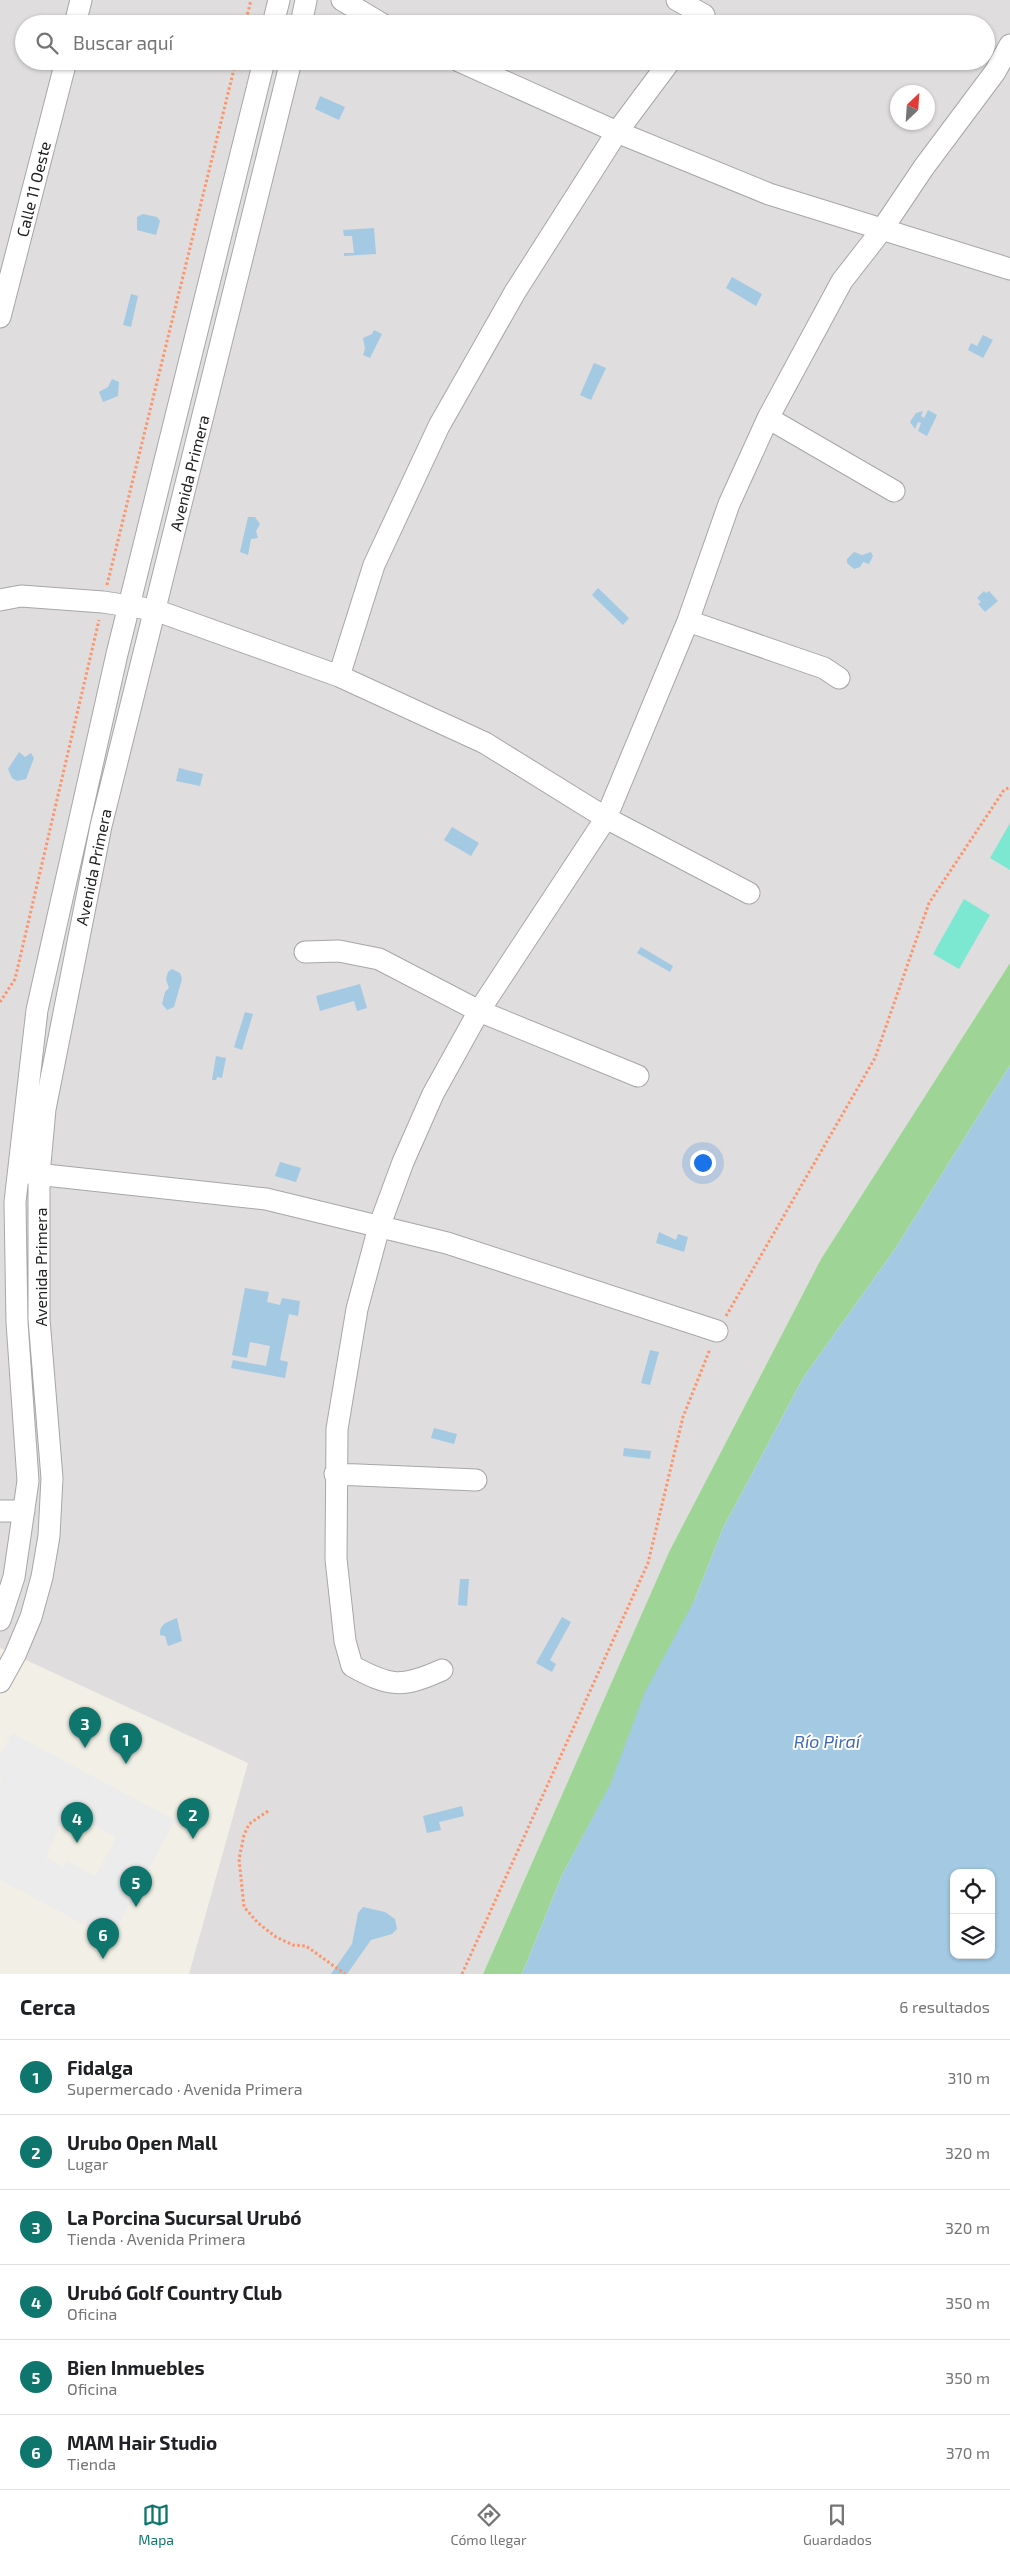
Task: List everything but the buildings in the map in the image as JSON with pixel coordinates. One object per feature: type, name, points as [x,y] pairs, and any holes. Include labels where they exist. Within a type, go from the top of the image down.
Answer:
[{"type":"street","points":[[78,15],[82,0]]},
{"type":"street","points":[[275,15],[279,0]]},
{"type":"street","points":[[302,15],[306,0]]},
{"type":"street","points":[[342,0],[367,15]]},
{"type":"street","points":[[677,0],[705,13]]},
{"type":"street","points":[[442,1670],[402,1684],[376,1680],[352,1666],[345,1641],[336,1559],[335,1474],[337,1430],[357,1309],[378,1227],[433,1094],[479,1011],[606,818],[688,621],[729,504],[768,418],[842,281],[881,231],[924,167],[995,72],[1010,45]]},
{"type":"street","name":"Calle 11 Oeste","points":[[0,317],[5,273],[63,70]]},
{"type":"street","name":"Avenida Primera","points":[[0,1620],[14,1577],[28,1481],[14,1259],[17,1172],[37,1010],[130,606],[262,70]]},
{"type":"street","name":"Avenida Primera","points":[[0,1682],[15,1655],[30,1617],[42,1577],[49,1536],[52,1478],[39,1319],[39,1175],[45,1109],[100,826],[289,70]]},
{"type":"street","points":[[479,70],[617,132],[769,194],[881,231],[1010,270]]},
{"type":"street","points":[[339,676],[374,565],[439,426],[515,292],[617,132],[663,70]]},
{"type":"street","points":[[768,418],[894,491]]},
{"type":"street","points":[[0,600],[21,596],[103,602],[155,610],[339,676],[485,743],[606,818],[749,893]]},
{"type":"street","points":[[688,621],[824,668],[839,678]]},
{"type":"street","points":[[305,952],[339,951],[379,959],[479,1011],[638,1076]]},
{"type":"street","points":[[17,1172],[266,1199],[447,1243],[717,1331]]},
{"type":"street","points":[[335,1474],[476,1480]]},
{"type":"street","points":[[0,1511],[24,1511]]},
{"type":"path","points":[[247,15],[251,0]]},
{"type":"path","points":[[0,1002],[15,979],[103,602],[234,70]]},
{"type":"path","points":[[462,1974],[648,1563],[683,1417],[717,1331],[875,1058],[929,903],[1004,790],[1010,787]]},
{"type":"path","points":[[268,1811],[249,1824],[244,1835],[240,1859],[244,1907],[258,1923],[276,1937],[293,1945],[306,1946],[346,1974]]},
{"type":"shaded area","points":[[0,0],[1010,0],[1010,963],[821,1259],[669,1552],[483,1974],[189,1974],[248,1763],[0,1648]]},
{"type":"shaded area","points":[[1010,823],[1010,870],[990,858]]},
{"type":"shaded area","points":[[964,899],[990,915],[959,969],[933,954]]},
{"type":"shaded area","points":[[12,1733],[175,1820],[111,1939],[0,1880],[0,1784],[2,1781],[0,1779],[0,1754]],"holes":[[[74,1815],[116,1837],[95,1876],[67,1861],[64,1867],[46,1857],[64,1817],[71,1820]]]},
{"type":"green space","points":[[1010,963],[1010,1065],[895,1249],[803,1378],[723,1528],[695,1599],[610,1786],[562,1875],[522,1974],[483,1974],[669,1552],[821,1259]]},
{"type":"water","points":[[320,96],[345,107],[339,120],[315,109]]},
{"type":"water","points":[[143,214],[157,217],[160,221],[156,235],[137,230],[137,217]]},
{"type":"water","points":[[374,228],[376,254],[344,256],[344,253],[354,253],[352,236],[344,236],[343,230]]},
{"type":"water","points":[[732,277],[762,294],[756,306],[726,288]]},
{"type":"water","points":[[131,294],[138,296],[131,327],[123,325]]},
{"type":"water","points":[[374,330],[382,334],[370,358],[363,355],[365,349],[363,338],[372,334]]},
{"type":"water","points":[[983,335],[993,340],[983,358],[968,350],[971,343],[977,346]]},
{"type":"water","points":[[594,363],[606,368],[591,400],[580,395]]},
{"type":"water","points":[[112,379],[119,382],[118,396],[103,402],[99,392],[108,387]]},
{"type":"water","points":[[928,410],[937,415],[927,436],[918,431],[921,423],[918,422],[915,429],[910,422],[916,413],[923,411],[921,416],[924,418]]},
{"type":"water","points":[[248,517],[255,517],[260,524],[256,531],[258,538],[251,539],[248,555],[240,552]]},
{"type":"water","points":[[854,552],[862,555],[871,552],[873,556],[869,564],[863,562],[860,567],[854,569],[847,563],[847,559]]},
{"type":"water","points":[[598,588],[629,618],[623,625],[592,595]]},
{"type":"water","points":[[984,591],[986,593],[989,591],[998,601],[985,612],[978,604],[981,602],[977,598]]},
{"type":"water","points":[[19,752],[25,757],[31,753],[34,758],[26,779],[17,781],[12,778],[8,769]]},
{"type":"water","points":[[179,768],[203,774],[200,786],[176,781]]},
{"type":"water","points":[[452,827],[479,843],[471,856],[444,840]]},
{"type":"water","points":[[641,947],[673,966],[670,972],[637,953]]},
{"type":"water","points":[[172,969],[180,973],[182,979],[174,1007],[167,1010],[162,1004],[165,992],[169,988],[166,979],[168,972]]},
{"type":"water","points":[[360,984],[367,1008],[357,1011],[354,1001],[320,1011],[316,996]]},
{"type":"water","points":[[245,1012],[253,1014],[242,1050],[234,1047]]},
{"type":"water","points":[[216,1056],[226,1058],[222,1078],[217,1077],[216,1080],[212,1080]]},
{"type":"water","name":"Río Piraí","points":[[1010,1065],[1010,1974],[522,1974],[562,1875],[610,1785],[645,1692],[695,1599],[723,1528],[803,1378],[895,1249]]},
{"type":"water","points":[[280,1162],[301,1168],[296,1182],[275,1176]]},
{"type":"water","points":[[659,1232],[676,1240],[678,1234],[688,1237],[684,1252],[656,1243]]},
{"type":"water","points":[[245,1288],[269,1292],[267,1302],[280,1305],[282,1298],[300,1301],[298,1316],[289,1314],[280,1360],[288,1362],[285,1378],[231,1368],[233,1360],[266,1366],[270,1346],[250,1342],[247,1358],[232,1355]]},
{"type":"water","points":[[650,1350],[659,1352],[650,1385],[641,1383]]},
{"type":"water","points":[[434,1428],[457,1434],[454,1444],[431,1438]]},
{"type":"water","points":[[624,1448],[651,1451],[650,1459],[623,1456]]},
{"type":"water","points":[[460,1579],[469,1579],[467,1606],[458,1605]]},
{"type":"water","points":[[562,1617],[571,1622],[550,1660],[556,1664],[552,1672],[536,1663]]},
{"type":"water","points":[[177,1618],[182,1641],[168,1646],[165,1636],[160,1635],[160,1631],[164,1624]]},
{"type":"water","points":[[462,1806],[464,1816],[439,1822],[441,1830],[427,1833],[423,1816]]},
{"type":"water","points":[[363,1907],[385,1912],[395,1919],[397,1929],[392,1934],[371,1940],[347,1974],[331,1974],[352,1944],[358,1913]]},
{"type":"place","name":"La Porcina Sucursal Urubó","points":[[85,1748]]},
{"type":"place","name":"Fidalga","points":[[126,1764]]},
{"type":"place","name":"Urubo Open Mall","points":[[193,1839]]},
{"type":"place","name":"Urubó Golf Country Club","points":[[77,1843]]},
{"type":"place","name":"Bien Inmuebles","points":[[136,1907]]},
{"type":"place","name":"MAM Hair Studio","points":[[103,1959]]}]
